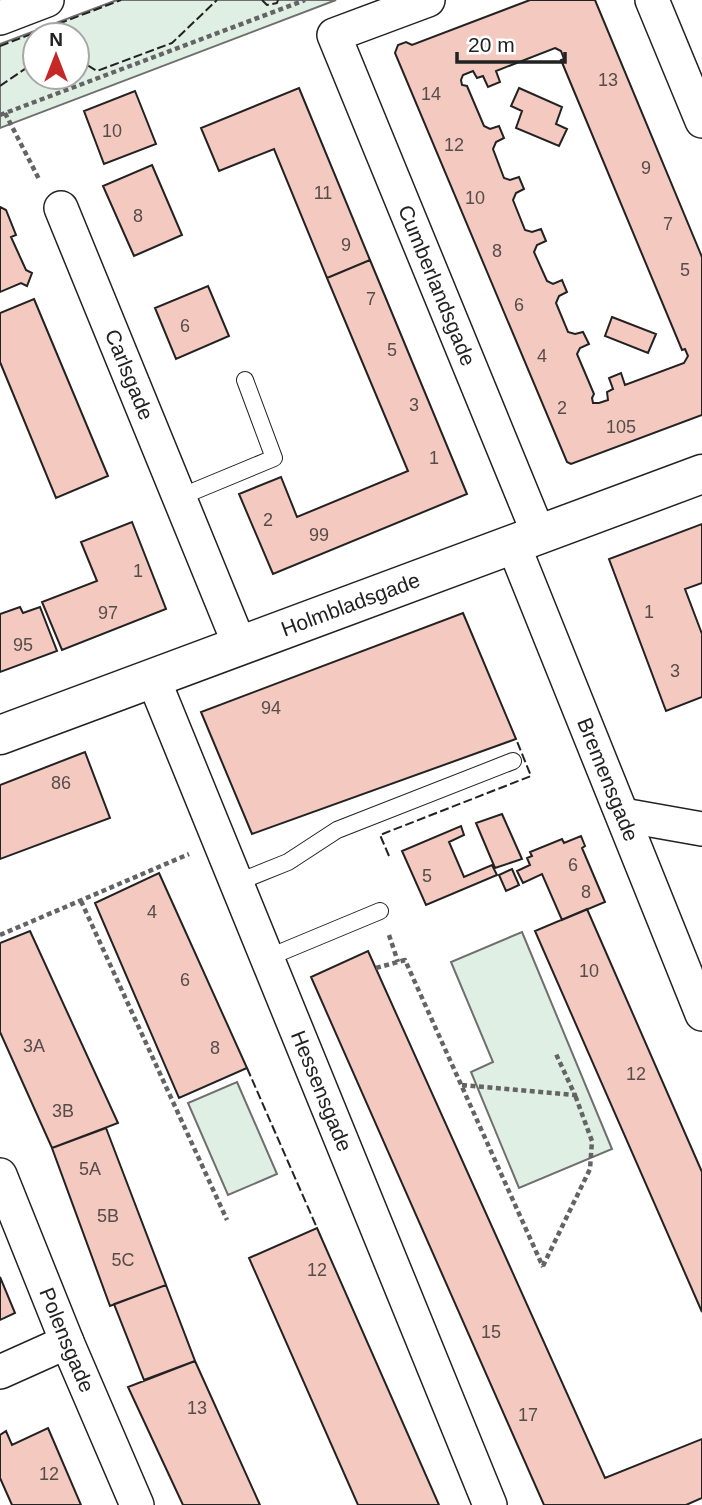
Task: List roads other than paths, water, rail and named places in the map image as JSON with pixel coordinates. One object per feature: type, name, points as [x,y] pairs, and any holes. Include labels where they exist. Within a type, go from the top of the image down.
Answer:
[{"type":"street","points":[[0,18],[47,0]]},
{"type":"street","name":"Cumberlandsgade","points":[[428,0],[334,35],[526,540]]},
{"type":"street","points":[[652,0],[702,121]]},
{"type":"street","name":"Carlsgade","points":[[61,208],[240,646]]},
{"type":"street","name":"Holmbladsgade","points":[[0,735],[702,474]]},
{"type":"street","name":"Bremensgade","points":[[526,540],[623,815],[694,976],[702,1014]]},
{"type":"street","name":"Hessensgade","points":[[153,678],[490,1505]]},
{"type":"street","points":[[623,815],[702,829]]},
{"type":"street","name":"Polensgade","points":[[0,1175],[67,1342],[137,1505]]},
{"type":"street","points":[[0,1372],[67,1342]]},
{"type":"lane","points":[[180,497],[274,458],[245,380]]},
{"type":"lane","points":[[236,883],[288,862],[337,830],[513,761]]},
{"type":"lane","points":[[267,958],[380,911]]}]
